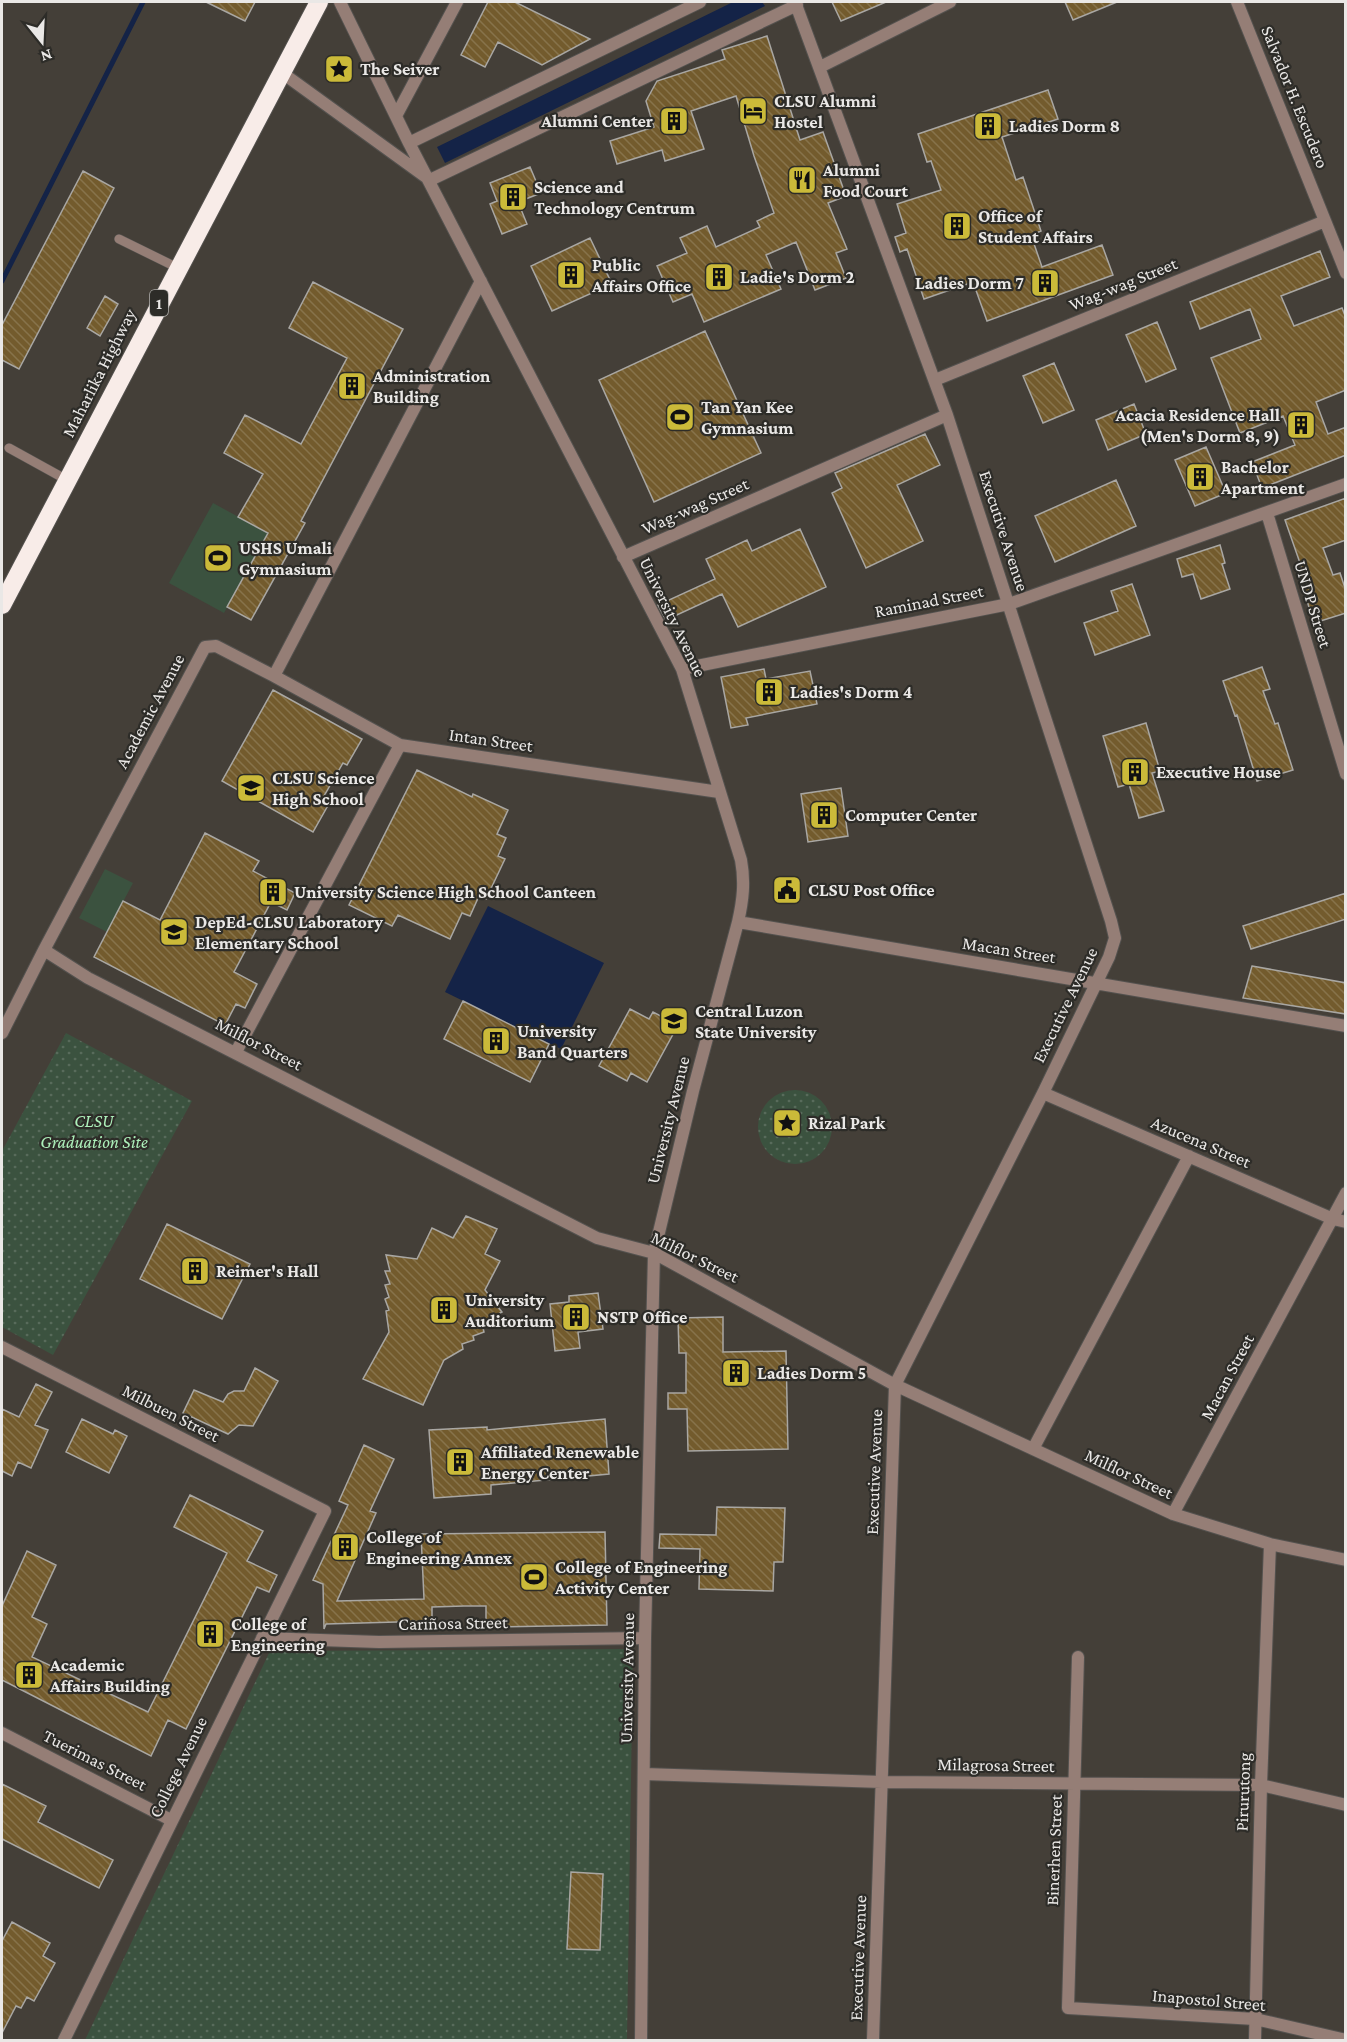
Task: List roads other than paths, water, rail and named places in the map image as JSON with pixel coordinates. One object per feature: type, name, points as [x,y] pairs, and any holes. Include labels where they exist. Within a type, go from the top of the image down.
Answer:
[{"type":"highway","name":"Maharlika Highway","points":[[2,605],[319,2]]},
{"type":"street","name":"University Avenue","points":[[340,2],[396,116],[682,669],[744,875],[743,898],[738,922],[696,1079],[654,1253],[645,1638],[641,2040]]},
{"type":"street","points":[[396,116],[456,2]]},
{"type":"street","points":[[410,143],[700,2]]},
{"type":"street","name":"Salvador H. Escudero","points":[[1237,2],[1346,273]]},
{"type":"street","points":[[281,72],[430,180],[796,3]]},
{"type":"street","name":"Executive Avenue","points":[[796,3],[935,380],[1114,930],[1113,947],[1097,982],[1043,1094],[895,1385],[873,2040]]},
{"type":"street","points":[[820,67],[944,3]]},
{"type":"street","name":"Wag-wag Street","points":[[935,380],[1325,221]]},
{"type":"street","points":[[274,676],[481,281]]},
{"type":"street","name":"Wag-wag Street","points":[[623,557],[947,416]]},
{"type":"street","name":"Raminad Street","points":[[682,669],[1009,604],[1346,484]]},
{"type":"street","name":"UNDP Street","points":[[1267,513],[1346,774]]},
{"type":"street","name":"Academic Avenue","points":[[2,1033],[205,647],[216,646],[274,676]]},
{"type":"street","name":"Intan Street","points":[[274,676],[400,745],[720,792]]},
{"type":"street","points":[[236,1052],[400,745]]},
{"type":"street","name":"Macan Street","points":[[738,922],[1346,1026]]},
{"type":"street","name":"Milflor Street","points":[[44,950],[88,978],[597,1239],[654,1253],[895,1385],[1173,1514],[1270,1544],[1346,1560]]},
{"type":"street","name":"Azucena Street","points":[[1043,1094],[1339,1220]]},
{"type":"street","points":[[1033,1449],[1188,1156]]},
{"type":"street","name":"Macan Street","points":[[1173,1514],[1339,1220],[1346,1193]]},
{"type":"street","name":"Milbuen Street","points":[[2,1347],[325,1511]]},
{"type":"street","name":"College Avenue","points":[[64,2040],[325,1511]]},
{"type":"street","name":"Pirurutong","points":[[1255,2040],[1270,1544]]},
{"type":"street","name":"Cariñosa Street","points":[[262,1638],[380,1642],[645,1638]]},
{"type":"street","name":"Binerhen Street","points":[[1068,2008],[1078,1657]]},
{"type":"street","name":"Tuerimas Street","points":[[2,1733],[171,1820]]},
{"type":"street","name":"Milagrosa Street","points":[[644,1774],[882,1782],[1261,1785],[1346,1805]]},
{"type":"street","name":"Inapostol Street","points":[[1068,2008],[1255,2019],[1346,2040]]},
{"type":"lane","points":[[119,239],[178,268]]},
{"type":"lane","points":[[9,448],[68,480]]},
{"type":"water","points":[[733,2],[762,2],[765,6],[445,163],[437,147]]},
{"type":"water","points":[[488,906],[604,963],[561,1049],[445,992]]},
{"type":"waterway","points":[[2,281],[143,2]]},
{"type":"place","name":"The Seiver","points":[[339,69]]},
{"type":"place","name":"CLSU Alumni Hostel","points":[[753,111]]},
{"type":"place","name":"Alumni Center","points":[[674,121]]},
{"type":"place","name":"Ladies Dorm 8","points":[[988,126]]},
{"type":"place","name":"Alumni Food Court","points":[[802,180]]},
{"type":"place","name":"Science and Technology Centrum","points":[[513,197]]},
{"type":"place","name":"Office of Student Affairs","points":[[957,226]]},
{"type":"place","name":"Public Affairs Office","points":[[571,275]]},
{"type":"place","name":"Ladie's Dorm 2","points":[[719,277]]},
{"type":"place","name":"Ladies Dorm 7","points":[[1045,283]]},
{"type":"place","name":"Administration Building","points":[[352,386]]},
{"type":"place","name":"Tan Yan Kee Gymnasium","points":[[680,417]]},
{"type":"place","name":"Acacia Residence Hall (Men's Dorm 8, 9)","points":[[1301,425]]},
{"type":"place","name":"Bachelor Apartment","points":[[1200,477]]},
{"type":"place","name":"USHS Umali Gymnasium","points":[[218,558]]},
{"type":"place","name":"Ladies's Dorm 4","points":[[769,692]]},
{"type":"place","name":"Executive House","points":[[1135,772]]},
{"type":"place","name":"CLSU Science High School","points":[[251,788]]},
{"type":"place","name":"Computer Center","points":[[824,815]]},
{"type":"place","name":"CLSU Post Office","points":[[787,890]]},
{"type":"place","name":"University Science High School Canteen","points":[[273,892]]},
{"type":"place","name":"DepEd-CLSU Laboratory Elementary School","points":[[174,932]]},
{"type":"place","name":"Central Luzon State University","points":[[674,1021]]},
{"type":"place","name":"University Band Quarters","points":[[496,1041]]},
{"type":"place","name":"Rizal Park","points":[[787,1123]]},
{"type":"place","name":"Reimer's Hall","points":[[195,1271]]},
{"type":"place","name":"University Auditorium","points":[[444,1310]]},
{"type":"place","name":"NSTP Office","points":[[576,1317]]},
{"type":"place","name":"Ladies Dorm 5","points":[[736,1373]]},
{"type":"place","name":"Affiliated Renewable Energy Center","points":[[460,1462]]},
{"type":"place","name":"College of Engineering Annex","points":[[345,1547]]},
{"type":"place","name":"College of Engineering Activity Center","points":[[534,1577]]},
{"type":"place","name":"College of Engineering","points":[[210,1634]]},
{"type":"place","name":"Academic Affairs Building","points":[[29,1675]]},
{"type":"park label","name":"CLSU Graduation Site","points":[[94,1131]]}]
